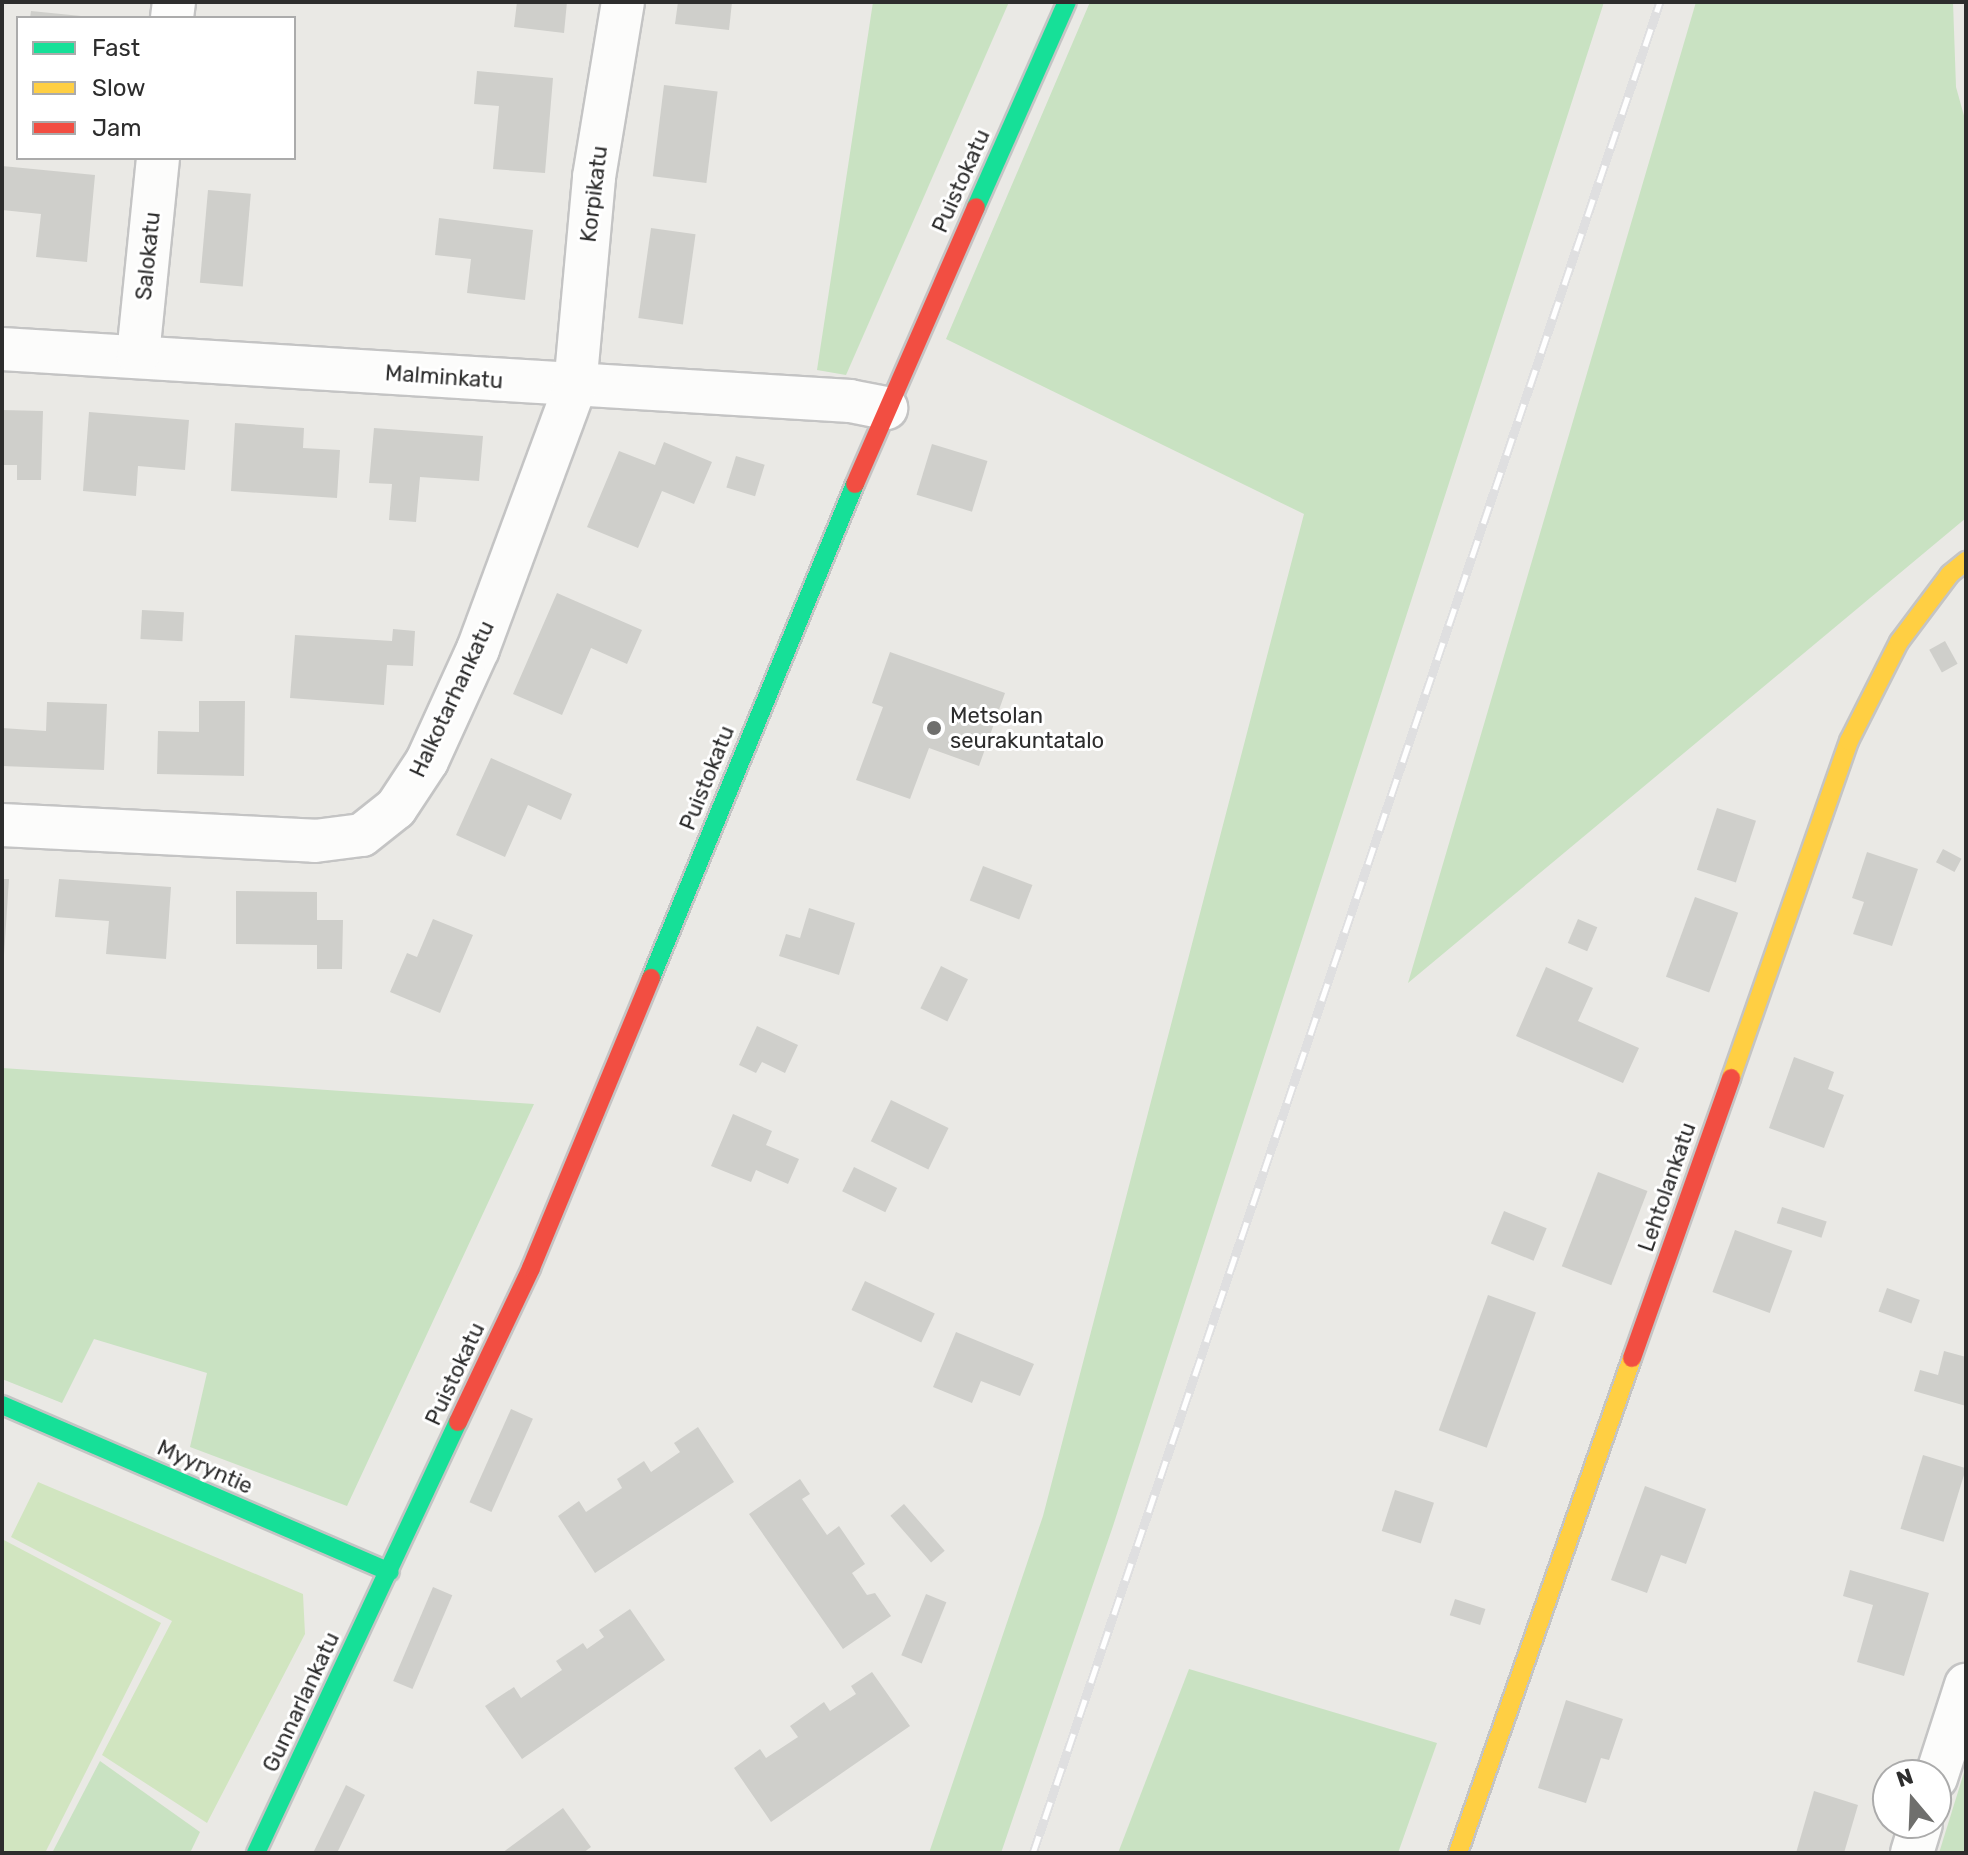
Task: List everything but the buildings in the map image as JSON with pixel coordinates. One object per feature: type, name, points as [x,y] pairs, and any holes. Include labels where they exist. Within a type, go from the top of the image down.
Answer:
[{"type":"street","name":"Korpikatu","points":[[575,387],[594,177],[623,2]]},
{"type":"street","name":"Puistokatu","points":[[390,1572],[531,1268],[886,408],[1067,2]]},
{"type":"street","name":"Salokatu","points":[[138,355],[158,160]]},
{"type":"street","name":"Malminkatu","points":[[2,349],[138,355],[575,387],[850,401],[886,408]]},
{"type":"street","name":"Halkotarhankatu","points":[[2,825],[315,841],[362,835],[396,808],[427,761],[478,649],[575,387]]},
{"type":"street","name":"Lehtolankatu","points":[[1458,1853],[1849,741],[1899,642],[1950,574],[1966,561]]},
{"type":"street","name":"Myyryntie","points":[[2,1405],[390,1572]]},
{"type":"street","name":"Gunnarlankatu","points":[[256,1853],[390,1572]]},
{"type":"street","points":[[1942,1759],[1966,1685]]},
{"type":"green space","points":[[873,2],[1009,2],[846,375],[817,370]]},
{"type":"green space","points":[[1090,2],[1604,2],[1113,1526],[1001,1853],[929,1853],[1043,1516],[1304,514],[946,339]]},
{"type":"green space","points":[[1696,2],[1953,2],[1956,87],[1966,123],[1966,518],[1408,983]]},
{"type":"green space","points":[[2,1068],[534,1104],[347,1506],[190,1447],[207,1373],[94,1339],[62,1403],[2,1379]]},
{"type":"green space","points":[[38,1482],[303,1594],[305,1634],[207,1823],[102,1755],[172,1621],[11,1537]]},
{"type":"green space","points":[[2,1539],[161,1623],[45,1853],[2,1853]]},
{"type":"green space","points":[[1189,1669],[1437,1743],[1398,1853],[1118,1853]]},
{"type":"green space","points":[[100,1761],[200,1832],[190,1853],[52,1853]]},
{"type":"green space","points":[[1966,1766],[1966,1853],[1939,1853],[1943,1839],[1952,1839],[1952,1811]]},
{"type":"railway","points":[[1033,1853],[1660,2]]},
{"type":"traffic: fast","points":[[976,207],[1067,2]]},
{"type":"traffic: fast","points":[[651,978],[855,484]]},
{"type":"traffic: fast","points":[[2,1405],[390,1572]]},
{"type":"traffic: fast","points":[[256,1853],[458,1422]]},
{"type":"traffic: slow","points":[[1731,1078],[1849,741],[1899,642],[1950,574],[1966,561]]},
{"type":"traffic: slow","points":[[1458,1853],[1632,1358]]},
{"type":"traffic: jam","points":[[855,484],[976,207]]},
{"type":"traffic: jam","points":[[458,1422],[531,1268],[651,978]]},
{"type":"traffic: jam","points":[[1632,1358],[1731,1078]]},
{"type":"place","name":"Metsolan seurakuntatalo","points":[[934,728]]}]
